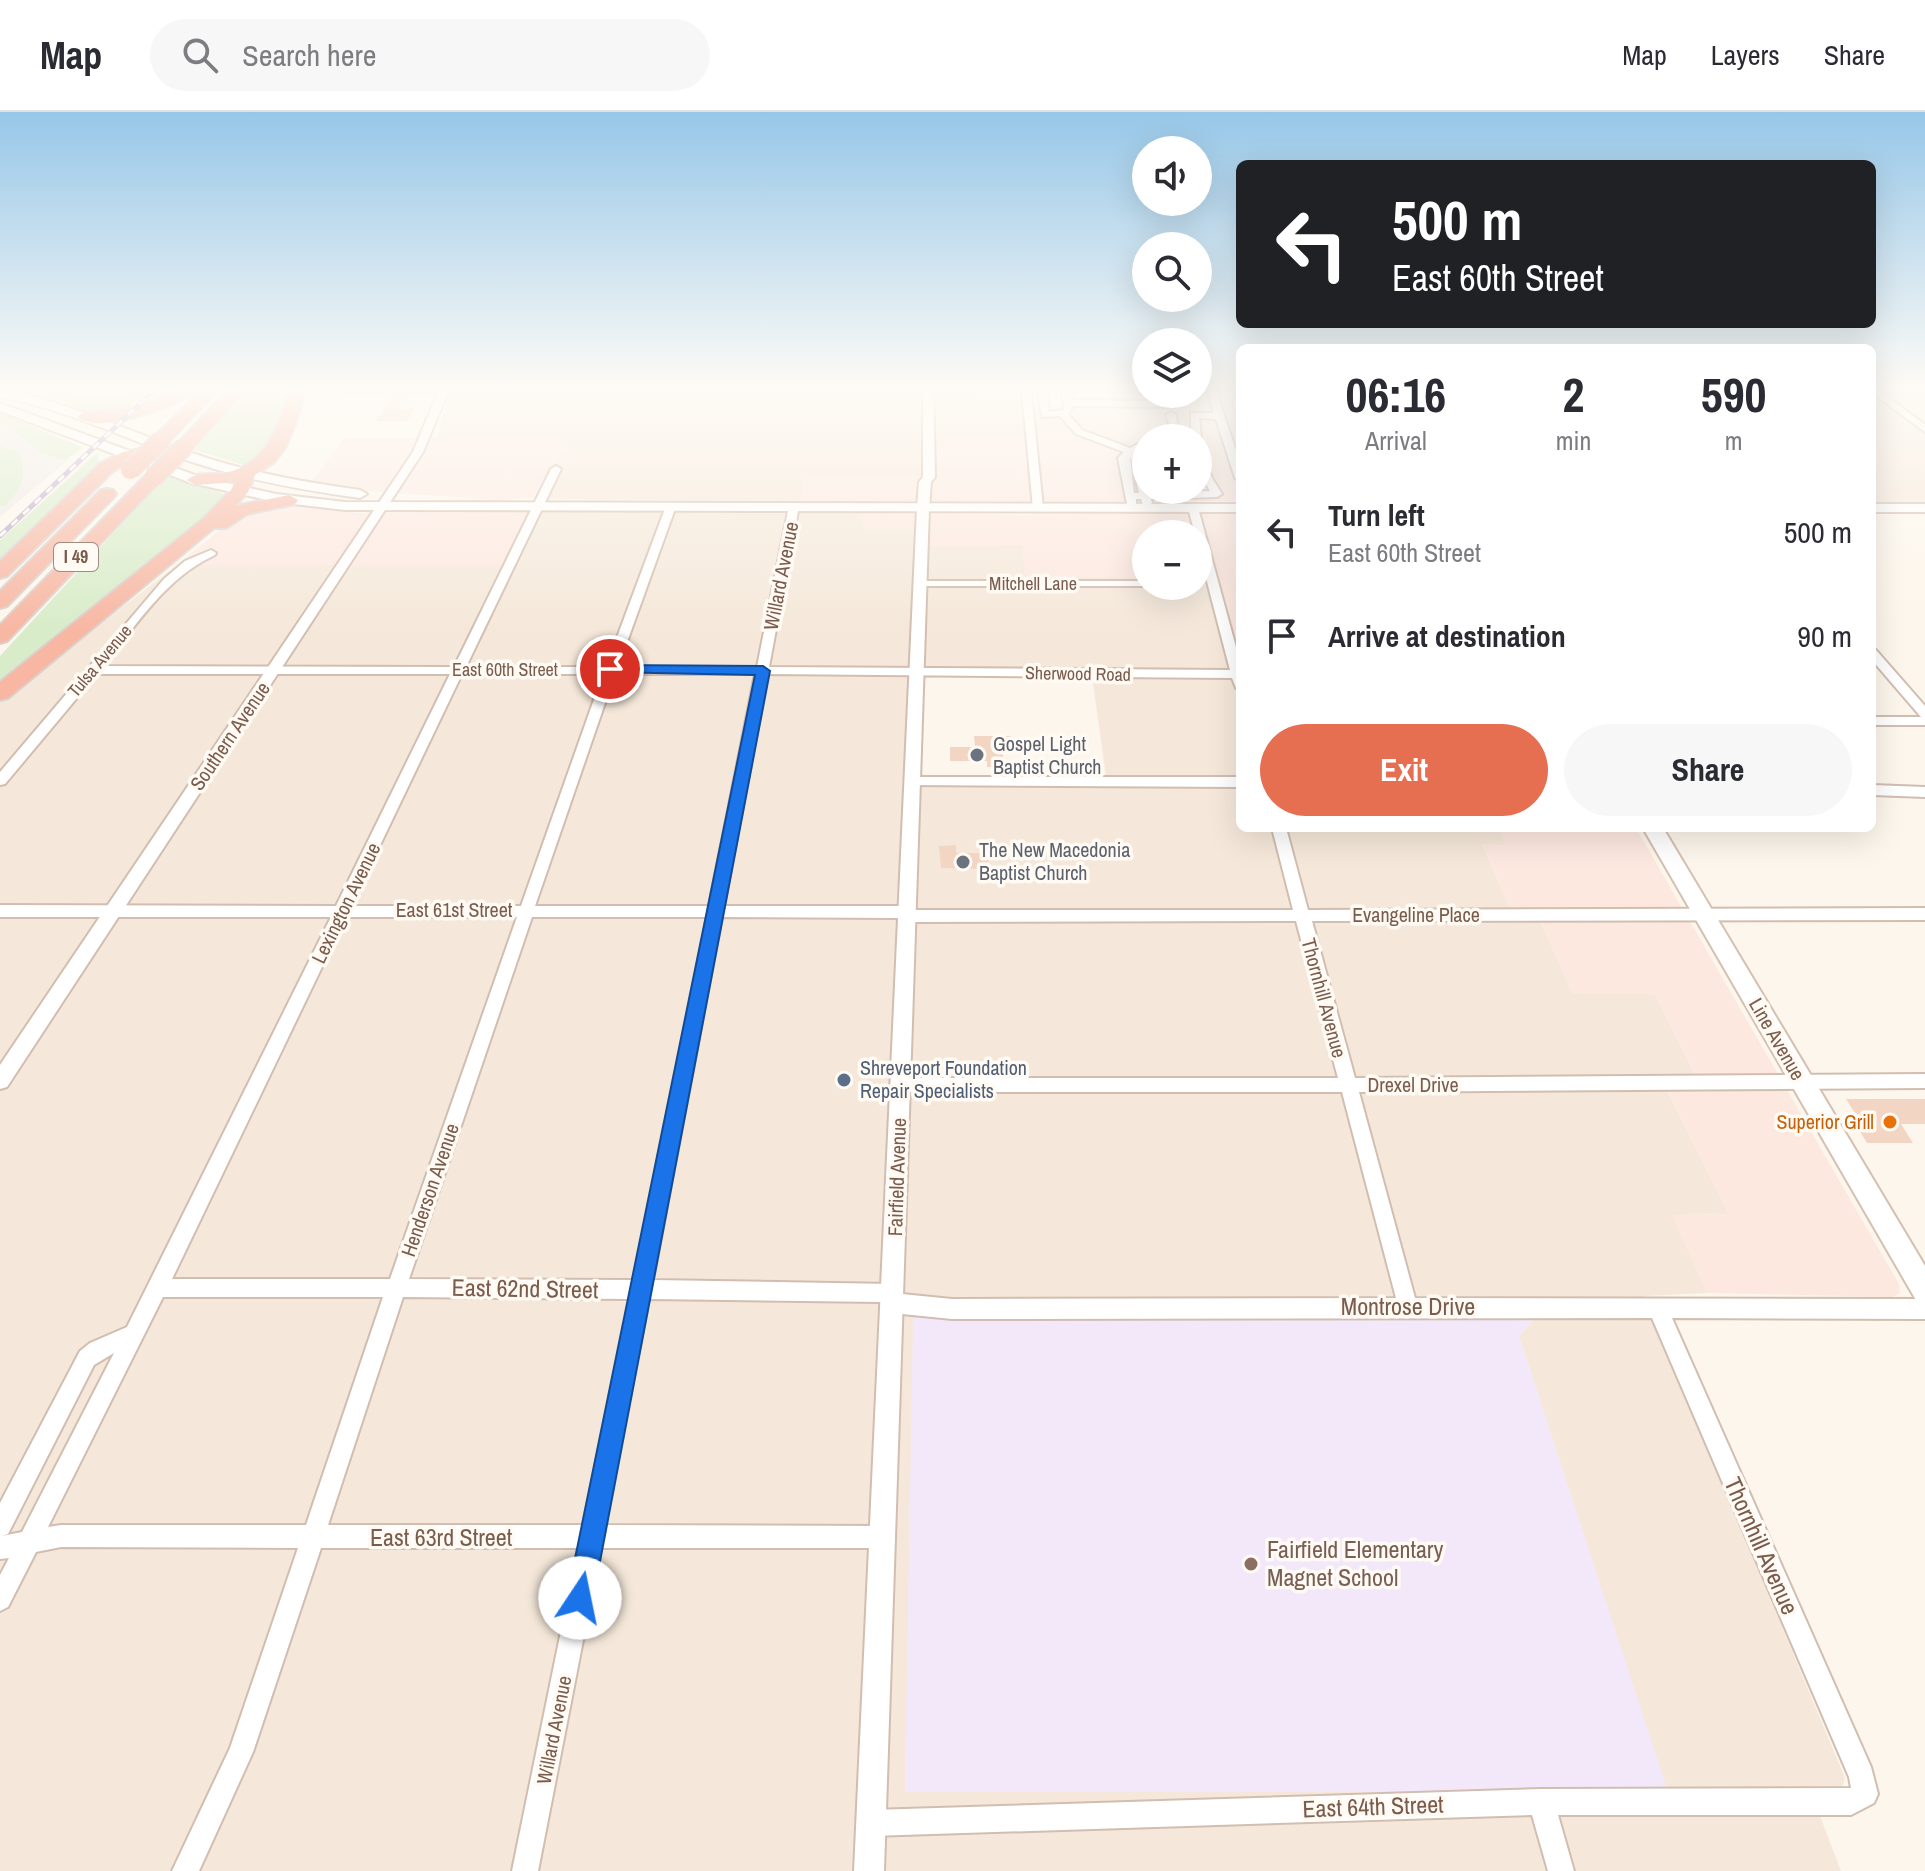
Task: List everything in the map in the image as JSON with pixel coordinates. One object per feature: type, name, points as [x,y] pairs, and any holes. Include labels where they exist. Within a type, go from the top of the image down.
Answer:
[{"type":"highway","points":[[101,467],[102,472]]},
{"type":"highway","points":[[0,572],[102,472],[117,467]]},
{"type":"highway","name":"I 49","points":[[0,602],[126,467]]},
{"type":"highway","name":"I 49","points":[[0,637],[153,478],[159,467]]},
{"type":"highway","points":[[196,480],[247,473],[255,467]]},
{"type":"highway","points":[[274,467],[282,481]]},
{"type":"highway","points":[[0,693],[209,523],[239,492],[247,473]]},
{"type":"highway","points":[[103,609],[173,563],[241,510],[289,500]]},
{"type":"main road","points":[[146,467],[239,492],[289,500],[534,506],[923,508],[1038,508],[1132,502]]},
{"type":"main road","points":[[231,467],[384,502]]},
{"type":"main road","points":[[1157,504],[1236,508]]},
{"type":"main road","points":[[1876,508],[1925,508]]},
{"type":"main road","name":"Line Avenue","points":[[1655,832],[1925,1291]]},
{"type":"street","name":"Southern Avenue","points":[[0,1081],[407,467]]},
{"type":"street","name":"Fairfield Avenue","points":[[869,1871],[923,508],[929,467]]},
{"type":"street","points":[[1034,467],[1038,508]]},
{"type":"street","name":"Lexington Avenue","points":[[0,1599],[460,670],[534,506],[556,469]]},
{"type":"street","name":"Henderson Avenue","points":[[185,1871],[241,1752],[396,1288],[610,669],[671,506]]},
{"type":"street","name":"Willard Avenue","points":[[525,1871],[794,506]]},
{"type":"street","points":[[1193,508],[1236,667]]},
{"type":"street","name":"Tulsa Avenue","points":[[0,781],[168,581],[189,563],[211,553]]},
{"type":"street","name":"Mitchell Lane","points":[[921,584],[1132,584]]},
{"type":"street","points":[[1876,658],[1925,714]]},
{"type":"street","name":"East 60th Street","points":[[93,670],[917,672]]},
{"type":"street","name":"Sherwood Road","points":[[917,672],[1236,678]]},
{"type":"street","points":[[1876,721],[1925,721]]},
{"type":"street","points":[[912,782],[1236,782]]},
{"type":"street","points":[[1876,790],[1925,792]]},
{"type":"street","name":"Thornhill Avenue","points":[[1280,832],[1408,1307]]},
{"type":"street","name":"East 61st Street","points":[[0,911],[342,909],[908,914]]},
{"type":"street","name":"Evangeline Place","points":[[908,914],[1925,914]]},
{"type":"street","name":"Drexel Drive","points":[[901,1085],[1803,1084],[1925,1081]]},
{"type":"street","name":"East 62nd Street","points":[[156,1288],[641,1290],[892,1298]]},
{"type":"street","name":"Montrose Drive","points":[[892,1298],[939,1308],[1021,1310],[1408,1307],[1925,1309]]},
{"type":"street","name":"Thornhill Avenue","points":[[1657,1307],[1865,1786]]},
{"type":"street","points":[[0,1526],[87,1358],[97,1350],[132,1335]]},
{"type":"street","name":"East 63rd Street","points":[[0,1548],[61,1536],[882,1537]]},
{"type":"street","name":"East 64th Street","points":[[871,1823],[1541,1802],[1851,1802],[1861,1799],[1865,1786]]},
{"type":"street","points":[[1541,1802],[1561,1871]]},
{"type":"shaded area","points":[[0,467],[60,467],[0,517]]},
{"type":"shaded area","points":[[323,467],[553,467],[538,497],[499,500],[368,491],[312,481]]},
{"type":"shaded area","points":[[553,467],[937,467],[937,476],[805,476],[800,501],[535,499]]},
{"type":"shaded area","points":[[937,467],[1132,467],[1132,501],[800,501],[805,476],[937,476]]},
{"type":"shaded area","points":[[1212,467],[1236,467],[1236,501],[1212,501]]},
{"type":"shaded area","points":[[1876,467],[1925,467],[1925,504],[1876,504]]},
{"type":"shaded area","points":[[287,504],[358,513],[541,512],[517,565],[177,565],[227,524],[249,511]]},
{"type":"shaded area","points":[[541,512],[859,513],[865,529],[912,529],[915,546],[1023,545],[1025,577],[1132,577],[1132,600],[1212,600],[1212,594],[1236,660],[1236,832],[1500,832],[1506,845],[1483,845],[1515,920],[1540,920],[1573,994],[1655,994],[1697,1078],[1661,1078],[1729,1214],[1673,1215],[1707,1293],[1644,1296],[1845,1778],[1842,1788],[1810,1790],[1841,1871],[0,1871],[0,701],[177,565],[517,565]],"holes":[[[962,675],[1092,676],[1106,776],[921,776],[921,679]],[[1538,1315],[1519,1336],[1667,1792],[1112,1317]]]},
{"type":"shaded area","points":[[1236,512],[1236,671],[1230,671],[1212,598],[1212,520],[1132,520],[1132,577],[1024,577],[1023,545],[914,546],[912,529],[865,529],[859,513],[1019,515]]},
{"type":"shaded area","points":[[1500,832],[1638,832],[1899,1284],[1900,1293],[1893,1297],[1707,1293],[1672,1215],[1729,1214],[1661,1077],[1697,1077],[1655,994],[1573,994],[1540,920],[1515,920],[1483,844],[1505,845]]},
{"type":"shaded area","name":"Fairfield Elementary Magnet School","points":[[1539,1314],[1519,1336],[1668,1792],[905,1792],[913,1318]]},
{"type":"green space","points":[[0,467],[22,467],[20,487],[6,505],[0,505]]},
{"type":"green space","points":[[81,467],[95,467],[0,559],[0,540]]},
{"type":"green space","points":[[166,476],[231,496],[0,689],[0,656]]},
{"type":"building","name":"Gospel Light Baptist Church","points":[[974,736],[1011,736],[1012,748],[1003,748],[1003,767],[987,767],[987,761],[950,761],[950,747],[975,747]]},
{"type":"building","name":"The New Macedonia Baptist Church","points":[[956,845],[956,853],[983,853],[992,859],[986,863],[986,869],[941,868],[939,846]]},
{"type":"building","name":"Superior Grill","points":[[1846,1099],[1925,1099],[1925,1124],[1901,1124],[1913,1143],[1867,1143],[1853,1120],[1859,1120]]},
{"type":"railway","points":[[0,536],[73,467]]},
{"type":"place","name":"Gospel Light Baptist Church","points":[[977,755]]},
{"type":"place","name":"The New Macedonia Baptist Church","points":[[963,862]]},
{"type":"place","name":"Shreveport Foundation Repair Specialists","points":[[844,1080]]},
{"type":"place","name":"Superior Grill","points":[[1890,1122]]},
{"type":"place","name":"Fairfield Elementary Magnet School","points":[[1251,1564]]},
{"type":"route","points":[[580,1598],[763,671],[610,669]]}]
